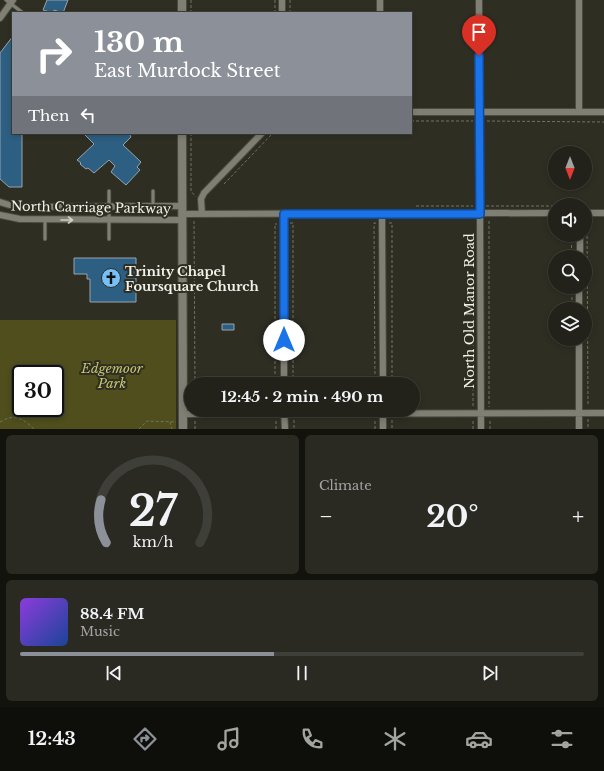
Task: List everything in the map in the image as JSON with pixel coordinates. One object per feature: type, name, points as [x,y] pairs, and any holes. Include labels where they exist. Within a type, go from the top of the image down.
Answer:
[{"type":"street","points":[[182,0],[182,12]]},
{"type":"street","points":[[282,0],[282,12]]},
{"type":"street","points":[[380,0],[380,12]]},
{"type":"street","name":"North Old Manor Road","points":[[479,0],[481,429]]},
{"type":"street","points":[[579,0],[579,112]]},
{"type":"street","points":[[0,18],[10,1]]},
{"type":"street","points":[[412,112],[604,112]]},
{"type":"street","points":[[182,134],[183,422],[234,417]]},
{"type":"street","points":[[202,214],[201,199],[204,193],[261,134]]},
{"type":"street","name":"North Carriage Parkway","points":[[0,202],[13,206],[35,207],[153,206],[182,213]]},
{"type":"street","points":[[182,213],[548,213]]},
{"type":"street","name":"North Carriage Parkway","points":[[0,215],[20,219],[109,220],[182,213]]},
{"type":"street","points":[[592,213],[604,213]]},
{"type":"street","points":[[284,214],[284,377]]},
{"type":"street","points":[[382,214],[382,377]]},
{"type":"street","points":[[579,346],[579,429]]},
{"type":"street","points":[[420,412],[604,413]]},
{"type":"street","points":[[284,417],[284,429]]},
{"type":"street","points":[[383,417],[383,429]]},
{"type":"lane","points":[[10,1],[22,12]]},
{"type":"lane","points":[[153,190],[153,206]]},
{"type":"lane","points":[[108,191],[109,238]]},
{"type":"lane","points":[[45,220],[45,239]]},
{"type":"path","points":[[191,0],[191,12]]},
{"type":"path","points":[[275,0],[275,12]]},
{"type":"path","points":[[290,0],[290,12]]},
{"type":"path","points":[[412,121],[604,122]]},
{"type":"path","points":[[191,134],[191,191],[195,196],[195,202],[201,205]]},
{"type":"path","points":[[224,184],[272,134]]},
{"type":"path","points":[[410,206],[548,206]]},
{"type":"path","points":[[194,214],[195,377]]},
{"type":"path","points":[[489,214],[490,429]]},
{"type":"path","points":[[275,377],[275,224],[293,223],[293,377]]},
{"type":"path","points":[[375,377],[374,223],[392,223],[392,377]]},
{"type":"path","points":[[587,242],[588,429]]},
{"type":"path","points":[[473,277],[473,429]]},
{"type":"path","points":[[0,422],[10,418],[19,418],[28,423],[34,429]]},
{"type":"path","points":[[139,429],[147,421],[183,422]]},
{"type":"path","points":[[170,422],[172,429]]},
{"type":"green space","name":"Edgemoor Park","points":[[0,320],[176,320],[176,429],[0,429]]},
{"type":"building","points":[[47,0],[68,0],[63,12],[54,10],[53,12],[50,12],[43,10]]},
{"type":"building","points":[[12,37],[12,134],[22,134],[22,187],[9,187],[0,179],[0,53]]},
{"type":"building","points":[[84,134],[130,134],[131,137],[123,145],[141,162],[137,167],[140,170],[126,185],[111,172],[115,166],[109,160],[94,173],[88,168],[86,169],[77,160],[94,144]]},
{"type":"building","points":[[74,258],[136,258],[136,302],[90,302],[90,279],[87,279],[87,274],[74,274]]},
{"type":"building","points":[[222,324],[234,324],[234,330],[222,330]]},
{"type":"place","name":"Trinity Chapel Foursquare Church","points":[[111,278]]},
{"type":"route","points":[[284,340],[284,214],[480,214],[479,56]]}]
